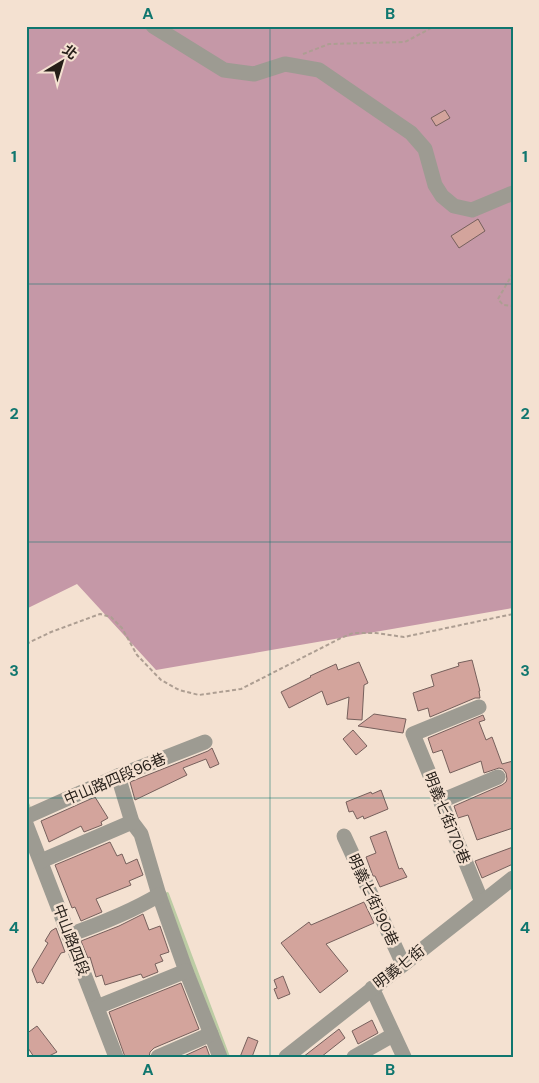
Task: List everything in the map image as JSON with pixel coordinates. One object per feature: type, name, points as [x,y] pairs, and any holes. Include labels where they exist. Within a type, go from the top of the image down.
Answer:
[{"type":"street","points":[[153,26],[224,70],[254,74],[285,64],[319,70],[411,133],[425,149],[435,185],[442,196],[454,206],[472,210],[513,193]]},
{"type":"street","name":"明義七街170巷","points":[[479,707],[413,734],[482,902]]},
{"type":"street","name":"中山路四段96巷","points":[[26,817],[118,776],[205,742]]},
{"type":"street","points":[[118,776],[132,822],[141,834],[159,895],[186,972],[220,1057]]},
{"type":"street","points":[[440,800],[498,777]]},
{"type":"street","points":[[40,861],[132,822]]},
{"type":"street","name":"中山路四段","points":[[26,824],[116,1057]]},
{"type":"street","name":"明義七街190巷","points":[[344,836],[403,964]]},
{"type":"street","name":"明義七街","points":[[286,1057],[513,878]]},
{"type":"street","points":[[69,935],[124,914],[159,895]]},
{"type":"street","points":[[97,1007],[186,972]]},
{"type":"street","points":[[372,988],[404,1057]]},
{"type":"street","points":[[158,1057],[211,1034]]},
{"type":"street","points":[[354,1057],[393,1035]]},
{"type":"path","points":[[285,64],[306,51],[330,44],[405,42],[434,26]]},
{"type":"path","points":[[513,273],[498,299],[503,306],[513,306]]},
{"type":"path","points":[[26,644],[51,632],[100,614],[111,617],[122,628],[137,656],[161,680],[179,690],[199,695],[241,689],[353,633],[376,633],[404,638],[513,614]]},
{"type":"shaded area","points":[[26,26],[513,26],[513,608],[156,670],[77,584],[26,609]]},
{"type":"building","points":[[445,110],[450,118],[436,126],[431,118]]},
{"type":"building","points":[[478,219],[485,231],[459,248],[451,236]]},
{"type":"building","points":[[472,660],[480,698],[475,698],[430,717],[428,708],[418,711],[413,693],[434,686],[431,675],[459,666],[458,663]]},
{"type":"building","points":[[359,662],[368,683],[364,685],[362,720],[347,719],[349,697],[327,705],[322,691],[289,708],[281,692],[336,664],[338,670]]},
{"type":"building","points":[[374,714],[406,719],[403,733],[358,726]]},
{"type":"building","points":[[483,715],[485,720],[479,722],[486,740],[492,737],[502,764],[513,761],[513,828],[477,840],[468,815],[458,818],[454,806],[502,785],[507,779],[506,773],[503,769],[499,768],[484,773],[481,761],[450,773],[442,750],[433,753],[428,738]]},
{"type":"building","points":[[353,730],[367,746],[356,755],[343,739]]},
{"type":"building","points":[[212,748],[219,764],[210,768],[206,759],[183,768],[187,775],[135,800],[130,782]]},
{"type":"building","points":[[381,790],[388,809],[364,819],[363,816],[357,819],[353,811],[349,812],[346,802]]},
{"type":"building","points":[[95,797],[108,818],[101,822],[102,825],[84,832],[81,826],[49,842],[41,821]]},
{"type":"building","points":[[386,831],[399,869],[402,868],[407,877],[380,887],[375,876],[373,876],[366,857],[376,853],[370,837]]},
{"type":"building","points":[[110,842],[117,856],[122,854],[126,864],[137,859],[143,875],[129,881],[131,885],[96,899],[102,912],[81,921],[75,907],[72,908],[55,865]]},
{"type":"building","points":[[513,847],[513,864],[482,878],[475,861]]},
{"type":"building","points":[[364,902],[374,923],[326,944],[348,971],[320,993],[281,943],[309,922],[311,925]]},
{"type":"building","points":[[143,914],[149,930],[160,926],[169,952],[160,955],[163,961],[155,964],[158,972],[143,978],[141,974],[105,985],[102,975],[96,977],[90,957],[88,958],[81,941]]},
{"type":"building","points":[[56,928],[65,952],[61,953],[43,984],[37,983],[32,970],[48,943],[45,941],[51,931]]},
{"type":"building","points":[[283,976],[290,994],[278,999],[274,989],[277,988],[274,980]]},
{"type":"building","points":[[181,983],[199,1029],[154,1048],[150,1052],[149,1057],[125,1057],[109,1012]]},
{"type":"building","points":[[372,1020],[378,1033],[358,1044],[352,1031]]},
{"type":"building","points":[[37,1026],[57,1052],[47,1057],[34,1057],[26,1045],[26,1034]]},
{"type":"building","points":[[339,1029],[345,1038],[321,1057],[303,1057]]},
{"type":"building","points":[[248,1037],[258,1041],[252,1057],[240,1057]]},
{"type":"building","points":[[206,1046],[210,1057],[182,1057]]},
{"type":"waterway","points":[[26,801],[31,810]]},
{"type":"waterway","points":[[167,894],[228,1057]]}]
